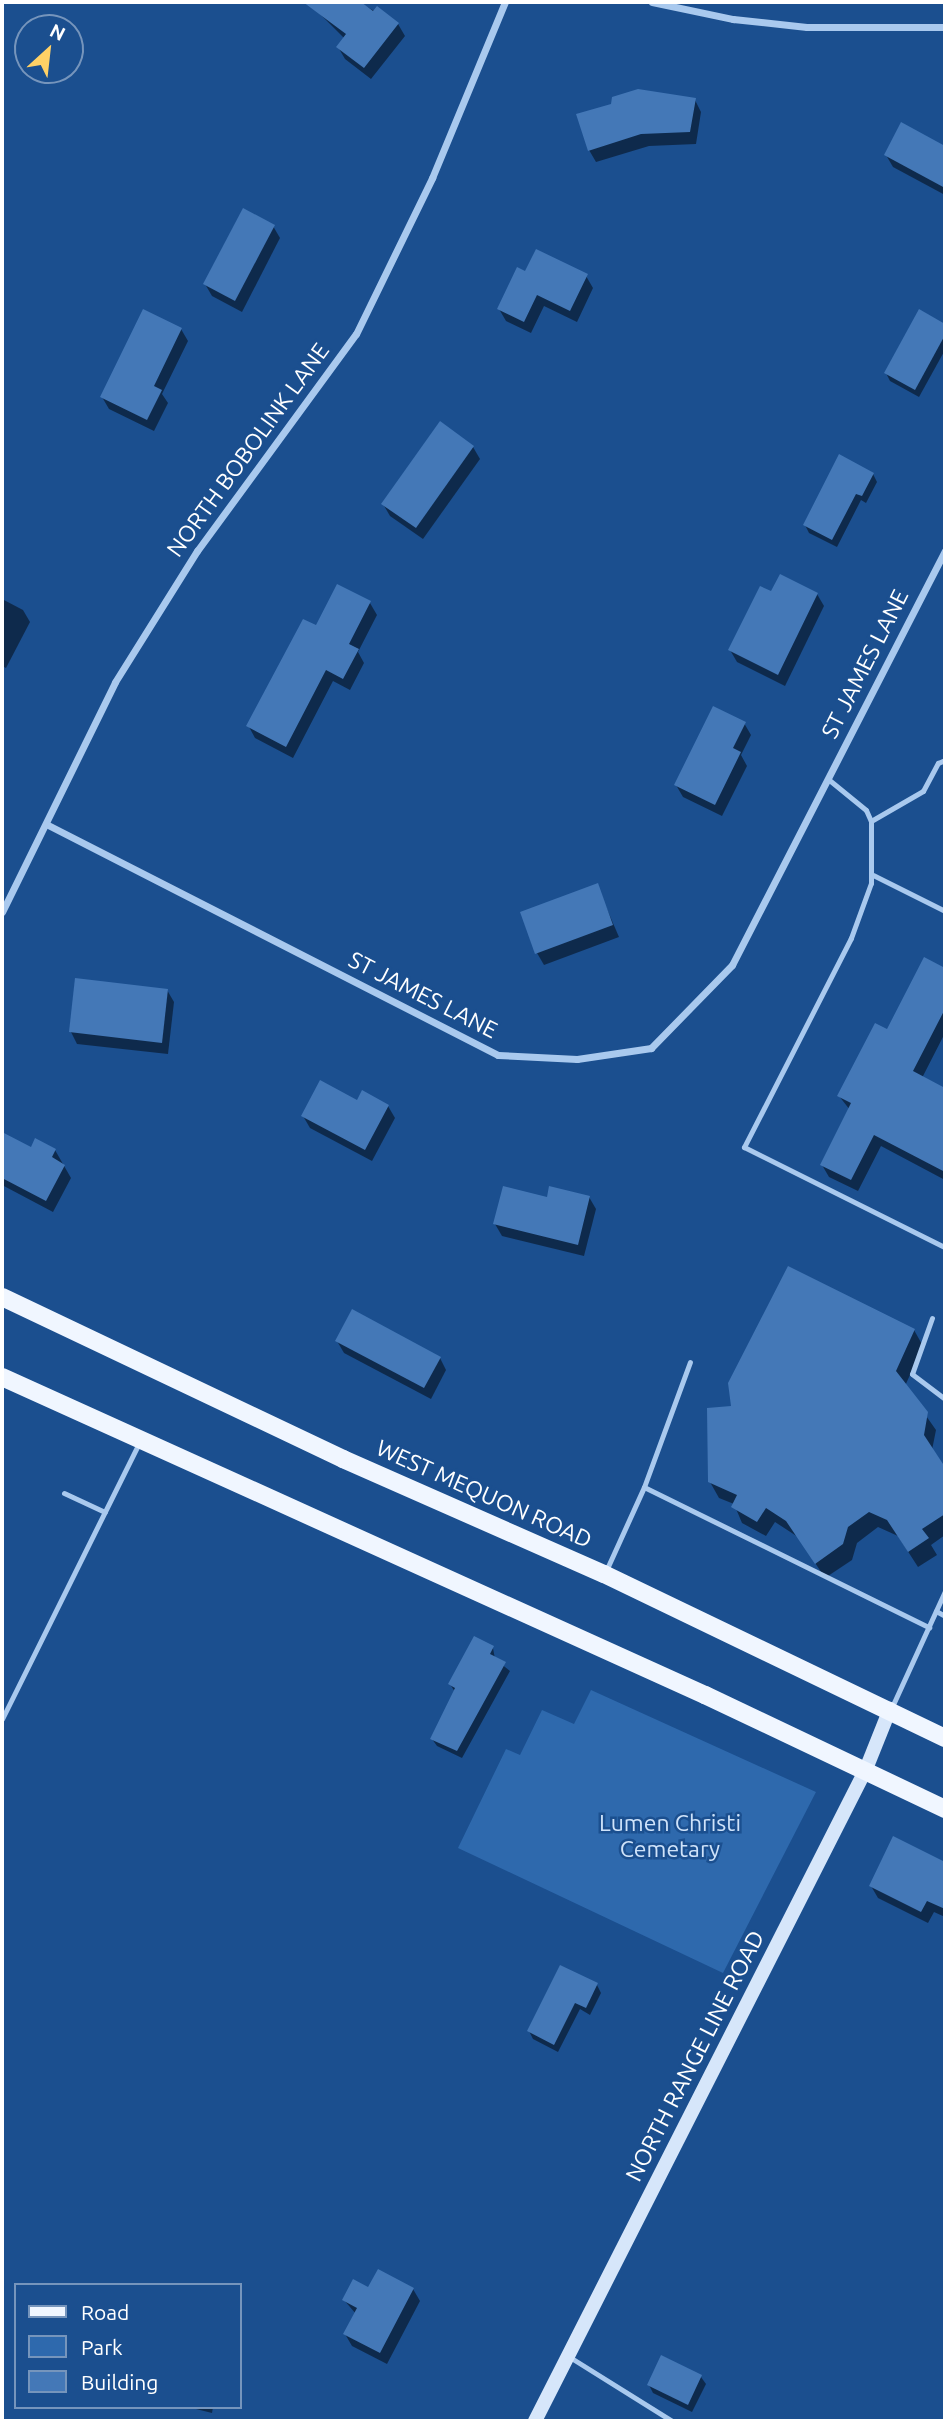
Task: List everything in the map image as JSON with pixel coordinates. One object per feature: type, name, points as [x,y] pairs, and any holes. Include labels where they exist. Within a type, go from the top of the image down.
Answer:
[{"type":"main road","name":"WEST MEQUON ROAD","points":[[2,1297],[343,1459],[604,1574],[890,1709],[945,1738]]},
{"type":"main road","points":[[2,1377],[866,1769],[945,1810]]},
{"type":"street","name":"NORTH BOBOLINK LANE","points":[[2,912],[48,825],[115,682],[190,562],[356,334],[432,178],[505,2]]},
{"type":"street","points":[[652,2],[733,19],[807,27],[945,27]]},
{"type":"street","name":"ST JAMES LANE","points":[[48,825],[498,1055],[577,1059],[651,1048],[732,965],[945,551]]},
{"type":"street","name":"NORTH RANGE LINE ROAD","points":[[535,2421],[866,1769],[890,1709]]},
{"type":"lane","points":[[871,821],[923,791],[938,763],[945,760]]},
{"type":"lane","points":[[828,779],[866,810],[871,821],[873,874],[851,938],[744,1147],[945,1247]]},
{"type":"lane","points":[[873,874],[945,911]]},
{"type":"lane","points":[[932,1318],[912,1374],[945,1399]]},
{"type":"lane","points":[[604,1574],[644,1487],[690,1362]]},
{"type":"lane","points":[[2,1719],[140,1440]]},
{"type":"lane","points":[[644,1487],[929,1627]]},
{"type":"lane","points":[[64,1493],[105,1512]]},
{"type":"lane","points":[[890,1709],[945,1591]]},
{"type":"lane","points":[[936,1611],[945,1616]]},
{"type":"lane","points":[[568,2356],[672,2421]]},
{"type":"green space","name":"Lumen Christi Cemetary","points":[[591,1690],[816,1792],[723,1973],[458,1848],[506,1749],[520,1755],[542,1710],[574,1724]]},
{"type":"building","points":[[303,2],[361,2],[373,11],[377,6],[399,23],[364,68],[336,47],[346,34]]},
{"type":"building","points":[[638,89],[696,98],[690,132],[641,134],[588,151],[576,114],[611,104],[612,97]]},
{"type":"building","points":[[901,122],[945,146],[945,188],[884,155]]},
{"type":"building","points":[[243,208],[275,225],[235,301],[203,284]]},
{"type":"building","points":[[536,249],[588,274],[570,311],[537,295],[524,322],[497,309],[517,267],[525,271]]},
{"type":"building","points":[[143,309],[182,328],[154,386],[162,390],[147,420],[100,397]]},
{"type":"building","points":[[919,309],[945,324],[945,335],[915,390],[884,373]]},
{"type":"building","points":[[440,421],[474,446],[416,528],[381,504]]},
{"type":"building","points":[[839,454],[874,473],[862,496],[856,494],[832,540],[803,525]]},
{"type":"building","points":[[780,574],[818,593],[778,675],[728,650],[760,586],[771,591]]},
{"type":"building","points":[[337,584],[371,601],[349,644],[359,649],[343,679],[326,670],[286,747],[246,726],[303,619],[316,625]]},
{"type":"building","points":[[713,706],[746,722],[733,748],[741,752],[715,805],[674,785]]},
{"type":"building","points":[[598,883],[613,925],[535,954],[520,912]]},
{"type":"building","points":[[924,957],[945,968],[945,1009],[913,1071],[945,1088],[945,1172],[874,1135],[851,1180],[820,1165],[851,1103],[837,1096],[875,1023],[887,1029]]},
{"type":"building","points":[[75,978],[168,989],[162,1043],[69,1032]]},
{"type":"building","points":[[320,1080],[357,1100],[362,1090],[389,1105],[365,1150],[301,1116]]},
{"type":"building","points":[[2,1132],[31,1147],[35,1138],[56,1149],[52,1157],[65,1165],[46,1201],[2,1178]]},
{"type":"building","points":[[503,1186],[547,1197],[549,1186],[590,1196],[578,1245],[493,1224]]},
{"type":"building","points":[[788,1266],[915,1329],[896,1371],[928,1412],[924,1435],[945,1467],[945,1514],[922,1529],[929,1538],[908,1552],[887,1520],[869,1512],[848,1527],[843,1544],[815,1564],[786,1521],[766,1508],[757,1522],[731,1507],[737,1495],[708,1482],[707,1408],[731,1406],[728,1383]]},
{"type":"building","points":[[352,1309],[441,1357],[424,1388],[335,1341]]},
{"type":"building","points":[[474,1636],[494,1646],[490,1654],[506,1662],[457,1751],[430,1739],[455,1688],[448,1684]]},
{"type":"building","points":[[893,1836],[945,1862],[945,1909],[927,1901],[921,1912],[869,1886]]},
{"type":"building","points":[[560,1965],[598,1983],[586,2008],[575,2003],[554,2045],[527,2031]]},
{"type":"building","points":[[378,2269],[414,2288],[380,2353],[343,2334],[357,2308],[342,2300],[353,2279],[368,2287]]},
{"type":"building","points":[[661,2355],[702,2375],[688,2405],[647,2385]]}]
